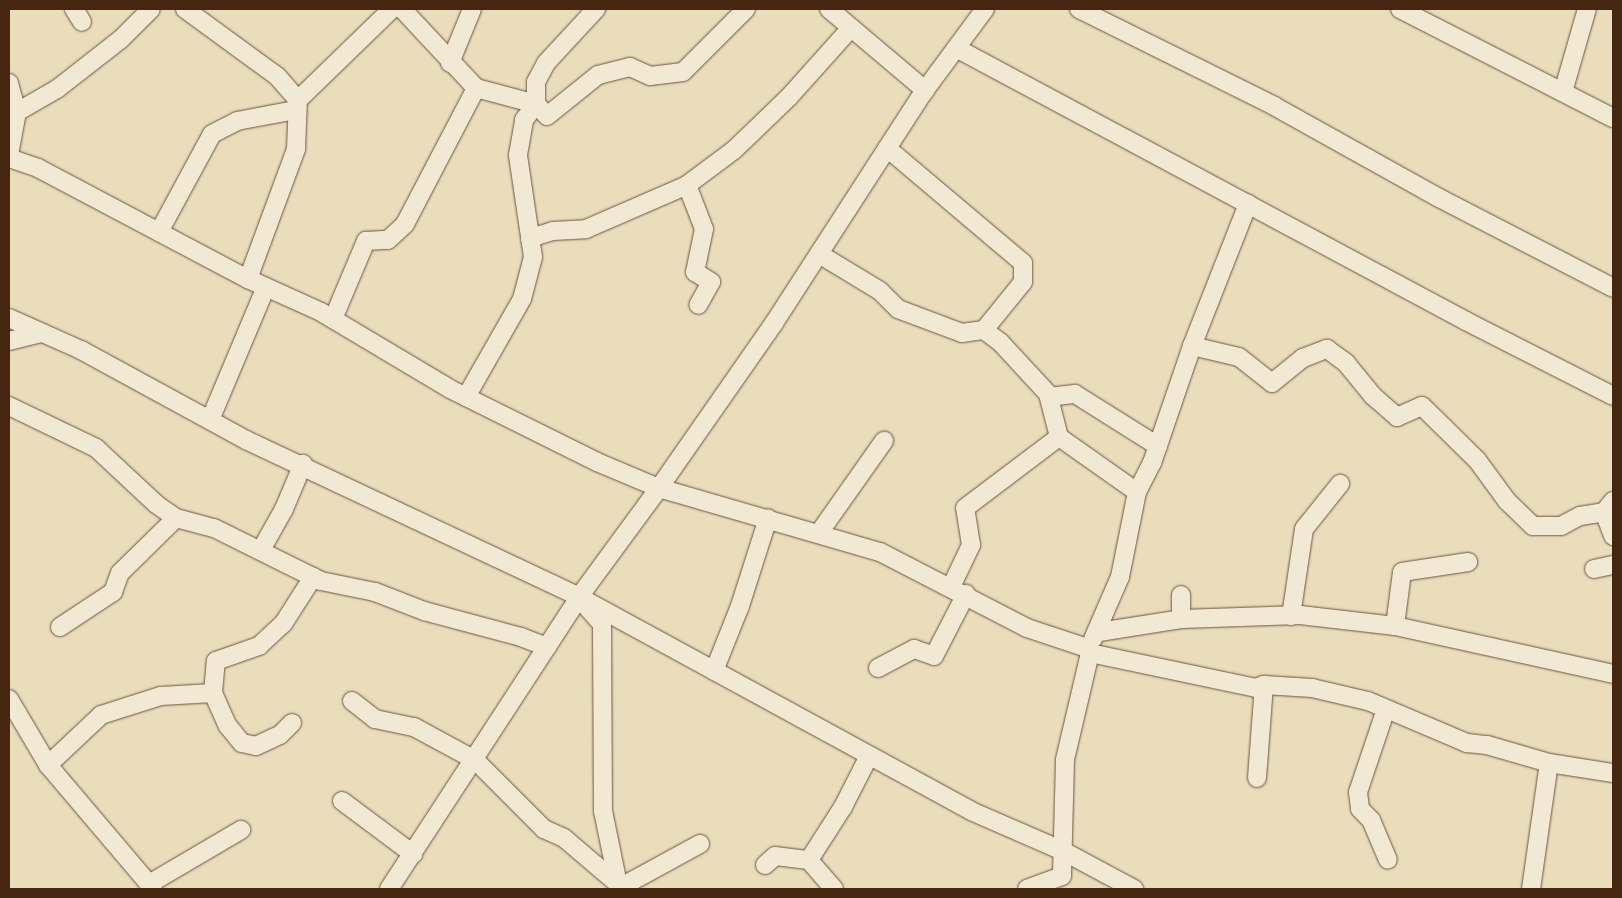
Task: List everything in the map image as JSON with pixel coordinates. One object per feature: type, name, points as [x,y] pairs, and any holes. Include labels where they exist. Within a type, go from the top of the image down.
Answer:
[{"type":"street","points":[[17,112],[57,89],[121,39],[151,9]]},
{"type":"street","points":[[186,9],[277,76],[297,105],[296,149],[248,279]]},
{"type":"street","points":[[159,232],[212,134],[237,121],[297,105],[392,9]]},
{"type":"street","points":[[402,9],[450,63],[476,88],[536,104],[547,116],[598,75],[630,68],[650,76],[683,72],[746,9]]},
{"type":"street","points":[[450,63],[472,9]]},
{"type":"street","points":[[466,397],[522,299],[533,257],[518,156],[524,120],[536,104],[536,82],[546,63],[596,9]]},
{"type":"street","points":[[829,9],[925,90]]},
{"type":"street","points":[[389,889],[579,598],[659,488],[819,254],[925,90],[985,9]]},
{"type":"street","points":[[1080,9],[1274,106],[1439,198],[1613,288]]},
{"type":"street","points":[[1400,9],[1613,118]]},
{"type":"street","points":[[1563,92],[1586,9]]},
{"type":"street","points":[[530,238],[553,231],[586,228],[687,185],[734,150],[789,97],[851,28]]},
{"type":"street","points":[[956,48],[1466,322],[1613,396]]},
{"type":"street","points":[[9,82],[17,112],[9,157],[38,168],[248,279],[333,319],[466,397],[597,462],[659,488],[768,518],[880,552],[959,591],[1027,628],[1088,650],[1256,688],[1264,685],[1312,688],[1368,701],[1467,743],[1487,744],[1549,762],[1613,773]]},
{"type":"street","points":[[333,319],[366,242],[388,240],[405,224],[476,88]]},
{"type":"street","points":[[819,254],[880,291],[898,309],[962,333],[984,330],[1023,282],[1022,264],[888,148]]},
{"type":"street","points":[[687,185],[704,229],[695,272],[711,282],[698,305]]},
{"type":"street","points":[[1027,889],[1062,876],[1065,760],[1088,650],[1099,632],[1120,577],[1137,492],[1158,446],[1192,346],[1248,204]]},
{"type":"street","points":[[210,420],[266,287]]},
{"type":"street","points":[[9,318],[81,350],[210,420],[579,598],[971,811],[1063,851],[1134,889]]},
{"type":"street","points":[[984,330],[1001,343],[1048,397],[1059,438],[1137,492]]},
{"type":"street","points":[[9,341],[42,333]]},
{"type":"street","points":[[1192,346],[1239,357],[1272,382],[1303,358],[1327,349],[1346,363],[1373,396],[1397,417],[1422,406],[1477,460],[1507,501],[1533,526],[1561,526],[1580,516],[1608,506],[1613,536]]},
{"type":"street","points":[[1048,397],[1075,394],[1158,446]]},
{"type":"street","points":[[9,406],[96,448],[156,504],[176,518],[214,528],[313,577],[375,592],[424,611],[521,636],[547,647]]},
{"type":"street","points":[[878,668],[914,649],[934,656],[959,591],[971,545],[965,508],[1059,438]]},
{"type":"street","points":[[819,533],[884,441]]},
{"type":"street","points":[[261,550],[284,509],[303,464]]},
{"type":"street","points":[[1291,616],[1304,529],[1340,484]]},
{"type":"street","points":[[60,627],[113,592],[120,574],[176,518]]},
{"type":"street","points":[[714,671],[740,606],[768,518]]},
{"type":"street","points":[[1395,626],[1402,572],[1468,562]]},
{"type":"street","points":[[1594,569],[1613,565]]},
{"type":"street","points":[[292,723],[280,735],[256,746],[242,743],[228,726],[213,693],[216,661],[259,646],[283,624],[313,577]]},
{"type":"street","points":[[1181,595],[1181,618]]},
{"type":"street","points":[[579,598],[602,624],[603,811],[620,887]]},
{"type":"street","points":[[1099,632],[1181,618],[1291,616],[1395,626],[1613,674]]},
{"type":"street","points":[[1257,778],[1264,685]]},
{"type":"street","points":[[48,765],[101,715],[161,696],[213,693]]},
{"type":"street","points":[[9,699],[14,719],[48,765],[146,886],[240,830]]},
{"type":"street","points":[[352,701],[375,719],[414,727],[475,760],[544,829],[564,838],[620,887]]},
{"type":"street","points":[[1386,709],[1358,792],[1360,809],[1371,820],[1388,860]]},
{"type":"street","points":[[809,860],[843,807],[869,756]]},
{"type":"street","points":[[1531,889],[1549,762]]},
{"type":"street","points":[[342,801],[413,854]]},
{"type":"street","points":[[620,887],[700,844]]},
{"type":"street","points":[[766,865],[775,856],[809,860],[834,889]]}]
